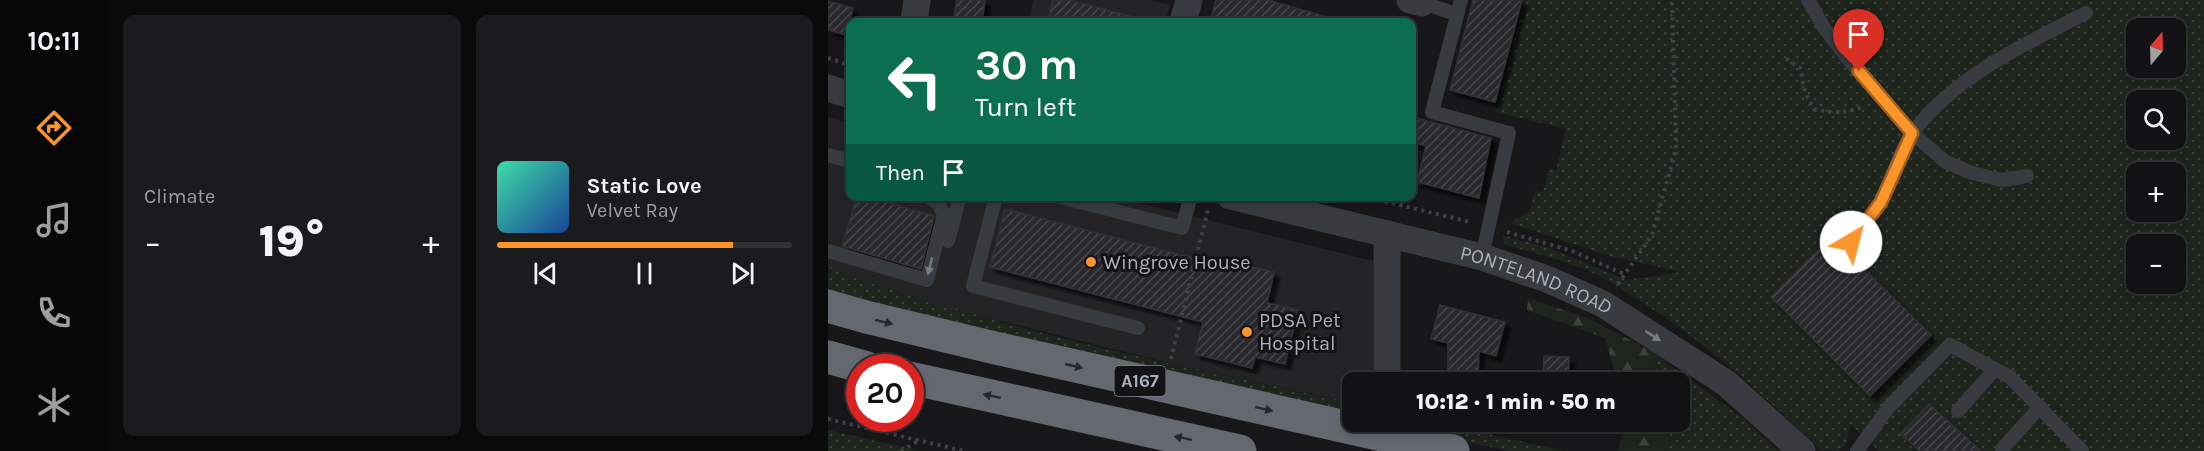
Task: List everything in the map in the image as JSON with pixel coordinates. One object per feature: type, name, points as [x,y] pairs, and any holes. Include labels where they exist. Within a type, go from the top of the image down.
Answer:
[{"type":"highway","name":"A167","points":[[828,306],[1002,350],[1454,451]]},
{"type":"highway","points":[[828,357],[846,362]]},
{"type":"highway","name":"A167","points":[[924,381],[1240,451]]},
{"type":"street","points":[[915,18],[917,0]]},
{"type":"street","points":[[1184,18],[1189,0]]},
{"type":"street","points":[[828,88],[846,94]]},
{"type":"street","name":"PONTELAND ROAD","points":[[1251,201],[1482,257],[1547,279],[1603,304],[1726,383],[1802,451]]},
{"type":"street","points":[[1387,234],[1387,372]]},
{"type":"lane","points":[[1461,0],[1432,112],[1509,133],[1482,257]]},
{"type":"lane","points":[[1808,0],[1830,34],[1912,133],[1946,162],[1972,173],[2002,180],[2027,176]]},
{"type":"lane","points":[[1416,2],[1457,14]]},
{"type":"lane","points":[[1851,242],[1881,202],[1912,133],[1945,96],[1982,70],[2031,41],[2086,13]]},
{"type":"lane","points":[[828,155],[846,160]]},
{"type":"lane","points":[[828,251],[927,280],[944,214],[935,201]]},
{"type":"lane","points":[[948,241],[959,201]]},
{"type":"lane","points":[[995,201],[974,286],[1138,328]]},
{"type":"lane","points":[[1076,201],[1182,228],[1190,201]]},
{"type":"lane","points":[[1857,451],[1888,408],[1950,345],[2010,377],[2082,451]]},
{"type":"lane","points":[[1958,411],[1995,369]]},
{"type":"lane","points":[[2002,449],[2040,407]]},
{"type":"path","points":[[1624,274],[1652,235],[1676,149],[1672,0]]},
{"type":"path","points":[[828,58],[846,64]]},
{"type":"path","points":[[1786,59],[1800,68],[1805,92],[1814,109],[1831,113],[1851,112],[1867,106],[1881,96]]},
{"type":"path","points":[[1170,363],[1209,211],[1190,201]]},
{"type":"path","points":[[828,419],[964,451]]},
{"type":"path","points":[[901,451],[919,440]]},
{"type":"shaded area","points":[[1033,0],[1151,0],[1170,5],[1166,18],[1030,18]]},
{"type":"shaded area","points":[[828,117],[846,122],[846,201],[1131,201],[1373,261],[1373,372],[1342,372],[1342,401],[1177,365],[949,308],[828,266]]},
{"type":"green space","points":[[1524,0],[2204,0],[2204,451],[1879,451],[1851,425],[1845,446],[1838,451],[1821,450],[1759,392],[1716,356],[1633,296],[1584,269],[1505,245],[1502,235],[1547,247],[1627,280],[1681,272],[1606,255],[1510,223],[1530,211],[1535,191],[1543,192],[1549,169],[1556,171],[1566,129],[1496,112]]},
{"type":"green space","points":[[828,266],[892,289],[1022,327],[1154,360],[1342,401],[1342,412],[866,302],[828,290]]},
{"type":"green space","points":[[1528,298],[1590,319],[1653,352],[1657,372],[1615,372],[1605,338],[1527,310]]},
{"type":"green space","points":[[1653,352],[1680,372],[1657,372]]},
{"type":"green space","points":[[1690,379],[1744,419],[1779,451],[1664,451],[1671,444],[1669,432],[1690,432]]},
{"type":"green space","points":[[828,430],[921,451],[828,451]]},
{"type":"green space","points":[[1424,432],[1480,432],[1563,451],[1509,451]]},
{"type":"green space","points":[[1623,432],[1669,432],[1671,444],[1664,451],[1618,451]]},
{"type":"building","points":[[957,0],[985,0],[983,18],[954,18]]},
{"type":"building","points":[[1053,0],[1069,0],[1130,16],[1130,18],[1048,18]]},
{"type":"building","points":[[1216,0],[1268,0],[1327,17],[1327,18],[1211,18]]},
{"type":"building","points":[[1473,0],[1522,0],[1495,102],[1450,90]]},
{"type":"building","points":[[828,1],[853,8],[850,18],[846,18],[846,35],[828,30]]},
{"type":"building","points":[[1416,118],[1491,138],[1479,198],[1417,182],[1426,146],[1416,143]]},
{"type":"building","points":[[856,201],[883,201],[934,216],[921,269],[842,246]]},
{"type":"building","points":[[1005,209],[1216,264],[1217,259],[1274,272],[1267,303],[1298,310],[1285,364],[1255,357],[1252,368],[1195,354],[1203,322],[990,267]]},
{"type":"building","points":[[1831,237],[1931,335],[1870,396],[1771,297]]},
{"type":"building","points":[[1440,305],[1505,322],[1496,356],[1479,351],[1478,372],[1448,372],[1448,343],[1431,339]]},
{"type":"building","points":[[1544,356],[1569,357],[1568,372],[1543,372]]},
{"type":"building","points":[[1929,404],[1981,451],[1920,451],[1901,434]]},
{"type":"place","name":"Wingrove House","points":[[1091,262]]},
{"type":"place","name":"PDSA Pet Hospital","points":[[1247,332]]},
{"type":"route","points":[[1851,242],[1881,202],[1912,133],[1859,71]]}]
